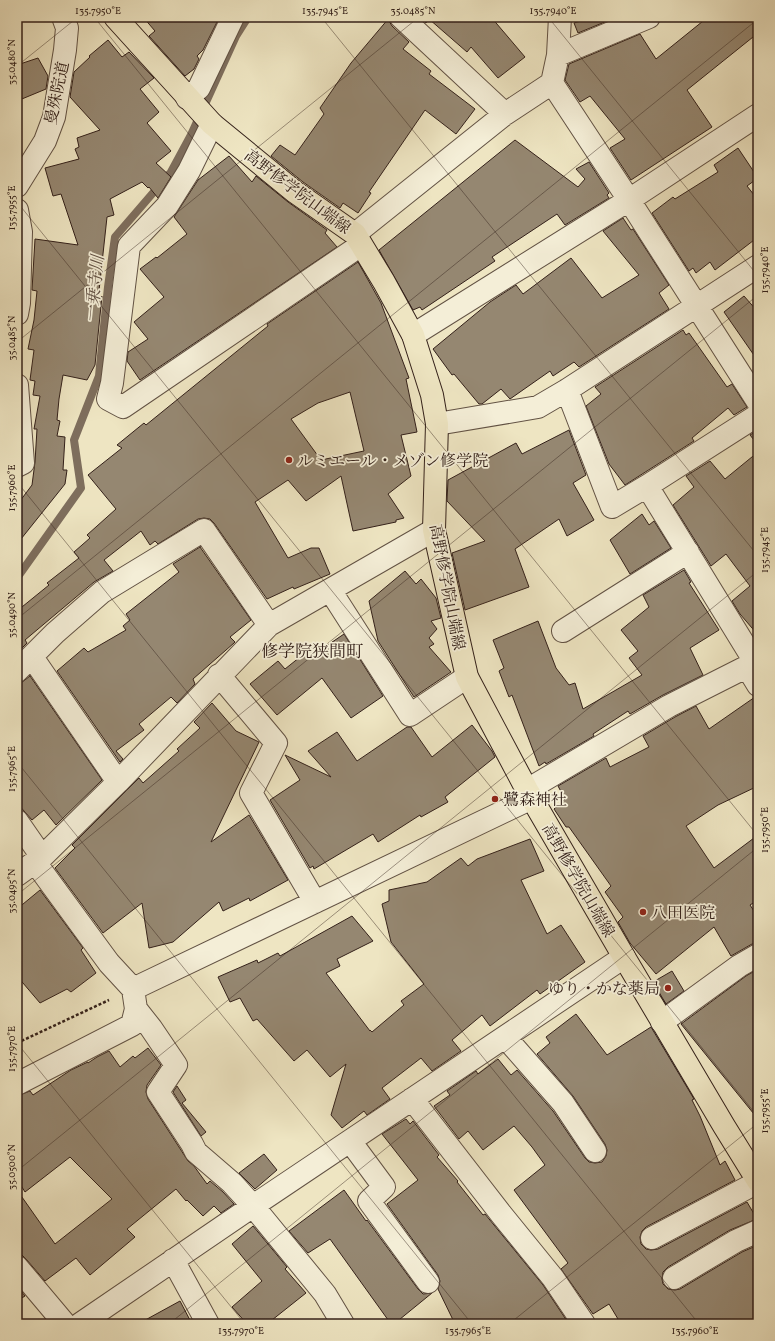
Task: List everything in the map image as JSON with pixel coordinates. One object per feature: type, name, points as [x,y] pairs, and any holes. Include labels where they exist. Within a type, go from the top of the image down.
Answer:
[{"type":"main road","name":"高野修学院山端線","points":[[115,17],[200,111],[295,192],[358,240],[384,282],[413,335],[432,395],[437,424],[434,530],[467,677],[529,794],[662,1022],[758,1181]]},
{"type":"street","name":"曼殊院道","points":[[17,186],[45,141],[54,117],[65,50],[67,28],[63,17]]},
{"type":"street","points":[[233,17],[198,88],[200,111],[189,172],[167,206],[129,246],[112,383],[108,399],[123,407],[358,240],[505,114],[552,83],[558,55],[560,17]]},
{"type":"street","points":[[401,17],[505,114]]},
{"type":"street","points":[[558,55],[649,17]]},
{"type":"street","points":[[552,83],[629,200],[758,402]]},
{"type":"street","points":[[413,335],[629,200],[758,115]]},
{"type":"street","points":[[17,210],[21,232],[20,304],[17,314]]},
{"type":"street","points":[[437,424],[538,407],[697,307],[758,266]]},
{"type":"street","points":[[17,385],[23,463],[17,466]]},
{"type":"street","points":[[567,390],[612,507],[758,415]]},
{"type":"street","points":[[647,486],[688,552],[753,663],[758,685]]},
{"type":"street","points":[[118,782],[25,664],[55,633],[102,592],[204,530],[269,625]]},
{"type":"street","points":[[17,875],[39,860],[118,782],[269,625],[434,530]]},
{"type":"street","points":[[563,630],[688,552]]},
{"type":"street","points":[[330,590],[410,715],[467,677]]},
{"type":"street","points":[[135,999],[315,902],[529,794],[669,706],[753,663]]},
{"type":"street","points":[[219,676],[276,743],[251,793],[315,902]]},
{"type":"street","points":[[17,821],[39,860],[135,999],[151,1028],[176,1065],[158,1092],[196,1152],[232,1183],[253,1206],[325,1294],[343,1324]]},
{"type":"street","points":[[662,1022],[739,966],[758,955]]},
{"type":"street","points":[[80,1324],[624,957]]},
{"type":"street","points":[[17,1084],[132,1025],[135,999]]},
{"type":"street","points":[[505,1037],[563,1103],[595,1151]]},
{"type":"street","points":[[412,1099],[501,1214],[553,1278],[584,1324]]},
{"type":"street","points":[[350,1141],[384,1187],[369,1201],[428,1282]]},
{"type":"street","points":[[652,1238],[758,1181]]},
{"type":"street","points":[[674,1278],[736,1241],[758,1231]]},
{"type":"street","points":[[173,1260],[208,1324]]},
{"type":"street","points":[[17,1267],[65,1324]]},
{"type":"path","points":[[17,1043],[135,999]]},
{"type":"building","points":[[143,17],[219,18],[203,50],[197,56],[199,59],[194,69],[185,76],[149,36],[155,31]]},
{"type":"building","points":[[419,17],[491,17],[525,57],[498,78],[471,47],[467,52],[429,19],[426,23]]},
{"type":"building","points":[[580,17],[617,17],[578,33],[574,23],[581,21]]},
{"type":"building","points":[[708,17],[758,17],[758,33],[687,90],[712,127],[631,180],[610,148],[625,139],[590,96],[580,102],[565,80],[569,64],[640,34],[656,59]]},
{"type":"building","points":[[389,18],[392,26],[409,42],[403,49],[431,71],[429,74],[475,109],[456,134],[425,110],[369,192],[371,193],[358,213],[343,203],[340,208],[303,182],[271,156],[280,145],[295,155],[324,114],[320,108],[351,63]]},
{"type":"building","points":[[108,40],[122,57],[129,52],[154,78],[140,89],[159,112],[147,123],[171,151],[156,163],[171,177],[158,198],[149,187],[148,188],[142,182],[110,199],[114,215],[107,217],[98,300],[102,296],[95,365],[87,380],[63,375],[59,399],[57,420],[60,421],[57,436],[65,437],[63,470],[67,470],[65,484],[17,544],[17,505],[32,485],[37,429],[34,429],[40,396],[33,395],[35,381],[30,380],[34,350],[28,349],[34,320],[37,291],[32,290],[35,239],[78,245],[61,194],[53,196],[45,168],[79,159],[75,149],[79,147],[77,138],[100,130],[70,97],[74,72],[90,57],[89,56]]},
{"type":"building","points":[[38,58],[48,76],[46,89],[17,101],[17,65]]},
{"type":"building","points":[[515,140],[578,187],[585,179],[576,169],[589,162],[609,193],[607,195],[609,198],[565,225],[557,214],[492,257],[495,261],[422,310],[420,307],[413,310],[379,250]]},
{"type":"building","points":[[738,148],[758,178],[747,186],[758,200],[758,237],[715,270],[710,262],[696,273],[693,268],[689,271],[652,213],[673,197],[675,199],[718,172],[714,165]]},
{"type":"building","points":[[229,156],[252,182],[256,176],[288,202],[327,230],[325,233],[337,247],[140,380],[127,361],[128,352],[148,339],[134,322],[164,297],[140,269],[156,257],[157,258],[187,234],[174,217],[198,180]]},
{"type":"building","points":[[623,218],[631,230],[633,229],[669,285],[659,293],[669,309],[579,367],[574,362],[553,376],[550,371],[510,399],[501,389],[482,404],[479,404],[454,374],[452,375],[433,349],[490,302],[516,285],[523,294],[571,258],[602,298],[639,275],[603,231]]},
{"type":"building","points":[[358,262],[381,303],[409,378],[406,379],[417,432],[401,435],[411,476],[388,494],[404,518],[396,520],[396,522],[353,531],[341,476],[306,501],[288,480],[255,502],[288,558],[311,548],[319,548],[330,574],[294,589],[293,587],[267,599],[210,519],[198,519],[158,544],[155,541],[150,545],[141,531],[104,560],[113,571],[94,582],[25,640],[27,643],[17,653],[17,611],[49,585],[47,583],[79,558],[74,552],[90,538],[87,535],[116,509],[88,475],[122,448],[117,445],[144,423],[146,425],[268,326],[267,324]],"holes":[[[350,392],[364,451],[321,460],[291,419],[318,403]]]},
{"type":"building","points":[[744,296],[758,312],[758,361],[724,312]]},
{"type":"building","points":[[683,330],[686,335],[689,333],[727,387],[732,384],[747,407],[734,415],[728,408],[692,438],[694,441],[625,485],[609,464],[586,406],[601,394],[595,387]]},
{"type":"building","points":[[569,430],[586,475],[573,483],[594,520],[567,536],[559,519],[515,549],[529,587],[465,610],[452,553],[485,541],[447,501],[448,480],[516,443],[522,454]]},
{"type":"building","points":[[758,430],[758,445],[750,435]]},
{"type":"building","points":[[758,452],[758,635],[740,614],[732,601],[750,586],[726,554],[711,566],[673,505],[694,487],[686,476],[710,461],[725,479]]},
{"type":"building","points":[[642,514],[649,525],[654,521],[671,548],[630,574],[610,540]]},
{"type":"building","points":[[200,547],[251,620],[230,637],[235,642],[193,679],[195,684],[177,703],[171,697],[139,724],[144,730],[116,751],[123,759],[120,762],[57,671],[84,648],[88,652],[126,630],[123,626],[130,620],[126,614],[179,572],[173,564]]},
{"type":"building","points":[[684,570],[691,582],[689,583],[719,630],[690,648],[703,675],[663,695],[630,714],[628,711],[593,734],[594,736],[546,764],[545,762],[539,766],[512,695],[509,697],[499,671],[504,668],[493,640],[538,621],[556,668],[569,685],[575,683],[583,709],[642,675],[629,658],[638,651],[621,630],[649,607],[643,595]]},
{"type":"building","points":[[405,571],[416,584],[421,579],[436,598],[441,618],[431,621],[437,629],[429,638],[434,644],[429,647],[451,672],[414,697],[378,641],[369,601]]},
{"type":"building","points":[[344,634],[383,696],[351,718],[322,678],[277,715],[250,684],[278,661],[285,669],[315,645],[319,651]]},
{"type":"building","points":[[30,676],[102,780],[56,825],[44,810],[32,820],[17,803],[17,683],[21,683]]},
{"type":"building","points":[[755,697],[758,697],[758,786],[718,805],[686,826],[714,868],[758,835],[758,900],[750,905],[758,917],[758,943],[752,944],[731,956],[714,927],[656,974],[630,943],[618,922],[623,917],[605,892],[611,886],[569,827],[566,827],[554,809],[565,799],[558,786],[606,758],[610,767],[649,747],[643,736],[696,706],[709,729]]},
{"type":"building","points":[[212,703],[236,731],[259,742],[211,842],[249,815],[288,880],[250,901],[249,898],[223,911],[219,902],[173,942],[149,948],[142,903],[103,933],[55,868],[75,848],[72,845],[139,778],[143,783],[179,751],[177,749],[200,728],[194,722]]},
{"type":"building","points":[[472,725],[495,757],[445,797],[448,802],[421,817],[420,815],[378,842],[373,834],[314,869],[313,866],[310,868],[270,800],[300,780],[285,755],[331,777],[308,751],[337,732],[357,761],[407,727],[411,727],[432,757]]},
{"type":"building","points":[[530,839],[544,871],[521,880],[547,934],[561,925],[585,962],[540,994],[537,990],[490,1026],[482,1015],[452,1040],[461,1051],[432,1071],[421,1058],[382,1088],[390,1099],[367,1115],[364,1111],[342,1128],[331,1115],[346,1064],[330,1077],[307,1050],[294,1061],[257,1019],[253,1021],[240,998],[230,1002],[218,977],[257,960],[258,963],[278,953],[280,956],[352,916],[373,941],[337,959],[340,966],[326,973],[372,1032],[404,1005],[401,1001],[424,984],[391,942],[382,904],[389,901],[389,890],[427,882],[461,858],[468,866],[477,859]]},
{"type":"building","points":[[40,890],[83,948],[81,950],[96,973],[71,992],[67,989],[40,1003],[17,976],[17,909]]},
{"type":"building","points":[[758,969],[758,1119],[681,1024],[746,976]]},
{"type":"building","name":"ゆり・かな薬局","points":[[672,971],[684,991],[666,1004],[653,982]]},
{"type":"building","points":[[576,1014],[607,1055],[651,1027],[694,1099],[692,1100],[720,1165],[725,1161],[735,1180],[646,1227],[642,1231],[640,1237],[641,1244],[646,1249],[658,1249],[747,1202],[757,1219],[730,1230],[668,1267],[663,1272],[663,1284],[668,1289],[680,1289],[742,1252],[758,1245],[758,1324],[621,1324],[609,1304],[593,1314],[561,1269],[568,1263],[514,1190],[545,1165],[532,1147],[514,1126],[483,1150],[468,1131],[459,1139],[434,1106],[450,1095],[447,1091],[476,1071],[478,1074],[498,1059],[511,1075],[517,1070],[553,1111],[589,1162],[602,1162],[606,1156],[607,1150],[605,1144],[573,1096],[537,1054],[550,1043],[546,1037]]},
{"type":"building","points":[[148,1048],[161,1065],[147,1085],[146,1092],[148,1099],[188,1161],[194,1166],[207,1184],[210,1181],[234,1204],[221,1213],[214,1206],[203,1216],[187,1200],[186,1201],[176,1189],[127,1229],[135,1237],[90,1275],[76,1258],[45,1281],[22,1255],[17,1255],[17,1190],[55,1244],[112,1199],[70,1157],[25,1192],[17,1179],[17,1096],[30,1091],[33,1095],[71,1070],[88,1063],[109,1051],[120,1067],[133,1056],[135,1058]]},
{"type":"building","points":[[177,1086],[186,1100],[182,1103],[206,1132],[201,1136],[173,1092]]},
{"type":"building","points":[[406,1119],[410,1124],[413,1121],[439,1155],[437,1157],[458,1181],[457,1182],[483,1215],[485,1214],[543,1285],[569,1324],[455,1324],[438,1289],[440,1281],[438,1275],[387,1204],[418,1180],[382,1134]]},
{"type":"building","points":[[264,1154],[277,1170],[255,1189],[239,1173]]},
{"type":"building","points":[[344,1190],[418,1289],[423,1294],[432,1293],[394,1324],[391,1324],[330,1239],[308,1253],[289,1231]]},
{"type":"building","points":[[253,1226],[287,1267],[285,1269],[306,1293],[267,1324],[247,1324],[232,1307],[262,1281],[232,1244]]},
{"type":"building","points":[[17,1286],[25,1296],[17,1301]]},
{"type":"building","points":[[180,1301],[192,1324],[138,1324]]},
{"type":"waterway","name":"一乗寺川","points":[[17,578],[81,488],[74,440],[99,376],[108,287],[115,237],[171,172],[191,135],[236,36],[248,17]]},
{"type":"place","name":"ルミエール・メゾン修学院","points":[[289,460]]},
{"type":"place","name":"鷺森神社","points":[[495,799]]},
{"type":"place","name":"八田医院","points":[[643,912]]},
{"type":"place","name":"ゆり・かな薬局","points":[[668,988]]},
{"type":"district","name":"修学院狭間町","points":[[312,651]]}]
